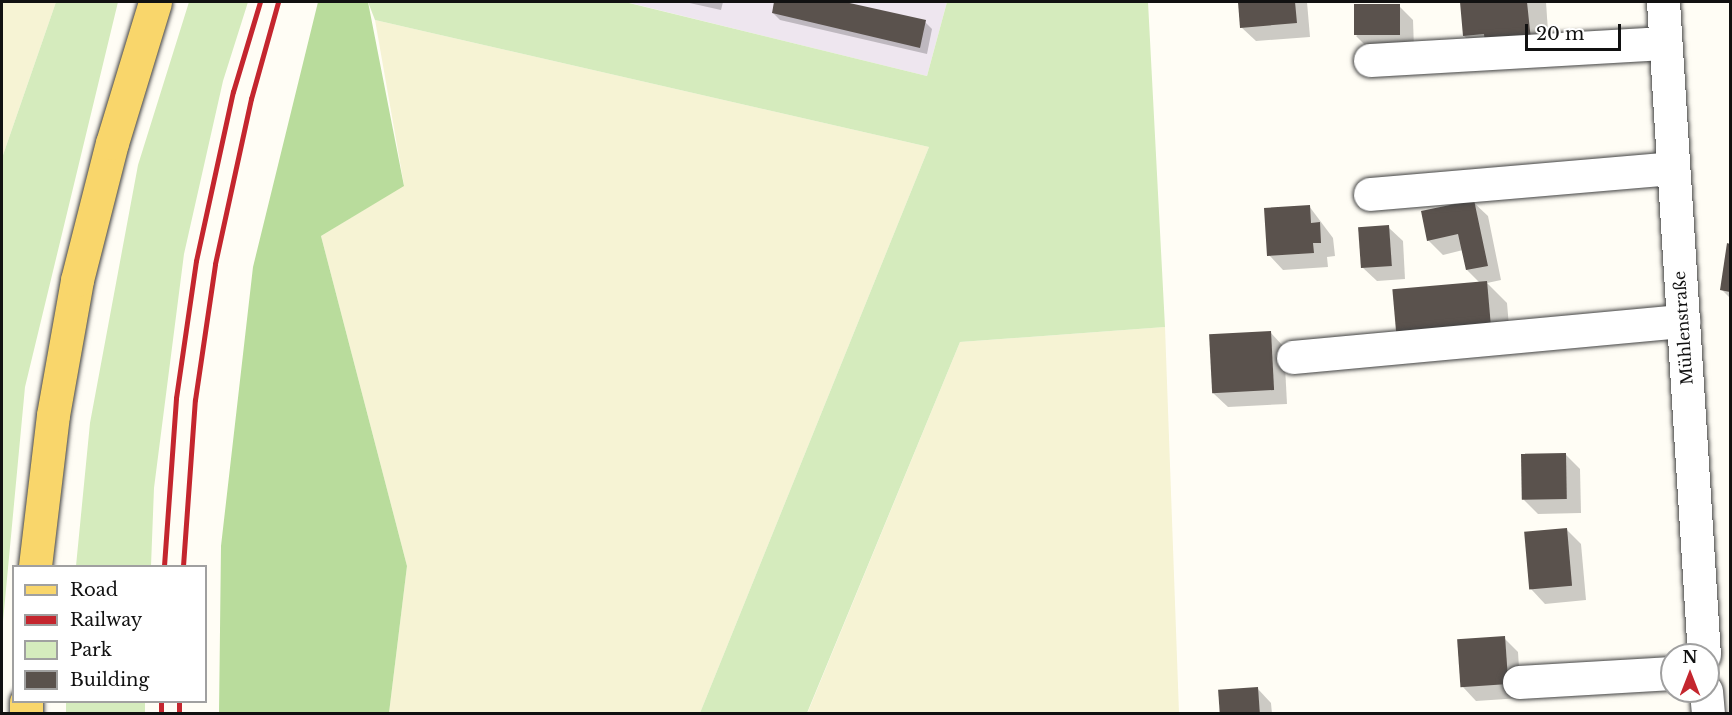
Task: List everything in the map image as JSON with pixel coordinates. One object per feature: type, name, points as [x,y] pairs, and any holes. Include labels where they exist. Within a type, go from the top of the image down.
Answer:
[{"type":"main road","points":[[35,565],[53,415],[77,280],[111,143],[155,2]]},
{"type":"street","name":"Mühlenstraße","points":[[1663,2],[1703,643]]},
{"type":"street","points":[[1370,60],[1665,43]]},
{"type":"street","points":[[1370,194],[1673,168]]},
{"type":"street","points":[[1293,357],[1683,321]]},
{"type":"street","points":[[1519,682],[1660,674]]},
{"type":"shaded area","points":[[2,2],[56,2],[2,158]]},
{"type":"shaded area","points":[[626,2],[947,2],[927,76]]},
{"type":"shaded area","points":[[375,20],[929,147],[700,713],[389,713],[407,566],[321,236],[404,185]]},
{"type":"shaded area","points":[[1165,327],[1179,713],[807,714],[960,342]]},
{"type":"green space","points":[[56,2],[118,2],[25,387],[2,632],[2,158]]},
{"type":"green space","points":[[189,2],[248,2],[223,81],[184,254],[154,488],[151,565],[76,565],[90,423],[138,165]]},
{"type":"green space","points":[[318,2],[368,2],[404,186],[321,236],[407,566],[389,713],[219,713],[221,546],[253,267]]},
{"type":"green space","points":[[368,2],[625,2],[927,76],[947,2],[1148,2],[1165,327],[960,342],[807,713],[700,713],[929,147],[375,20]]},
{"type":"green space","points":[[66,703],[145,703],[145,713],[66,713]]},
{"type":"building","points":[[774,2],[845,2],[926,20],[920,48],[772,13]]},
{"type":"building","points":[[1238,2],[1295,2],[1297,23],[1240,28]]},
{"type":"building","points":[[1460,2],[1527,2],[1531,40],[1485,44],[1484,34],[1463,36]]},
{"type":"building","points":[[1354,4],[1400,4],[1400,35],[1354,35]]},
{"type":"building","points":[[1474,200],[1488,266],[1466,270],[1458,234],[1427,241],[1421,211]]},
{"type":"building","points":[[1310,205],[1311,223],[1320,222],[1321,243],[1313,243],[1314,253],[1267,256],[1264,208]]},
{"type":"building","points":[[1389,225],[1392,266],[1361,268],[1358,227]]},
{"type":"building","points":[[1727,243],[1730,244],[1730,292],[1720,290]]},
{"type":"building","points":[[1487,281],[1491,330],[1397,338],[1392,289]]},
{"type":"building","points":[[1271,331],[1274,390],[1212,393],[1209,334]]},
{"type":"building","points":[[1566,453],[1567,499],[1522,500],[1521,454]]},
{"type":"building","points":[[1567,528],[1572,586],[1529,590],[1524,532]]},
{"type":"building","points":[[1505,636],[1508,684],[1460,687],[1457,639]]},
{"type":"building","points":[[1258,687],[1260,714],[1220,714],[1218,690]]},
{"type":"railway","points":[[164,565],[176,398],[196,261],[233,92],[260,2]]},
{"type":"railway","points":[[183,565],[195,400],[215,264],[251,99],[278,2]]},
{"type":"railway","points":[[161,703],[161,714]]},
{"type":"railway","points":[[179,703],[179,714]]}]
